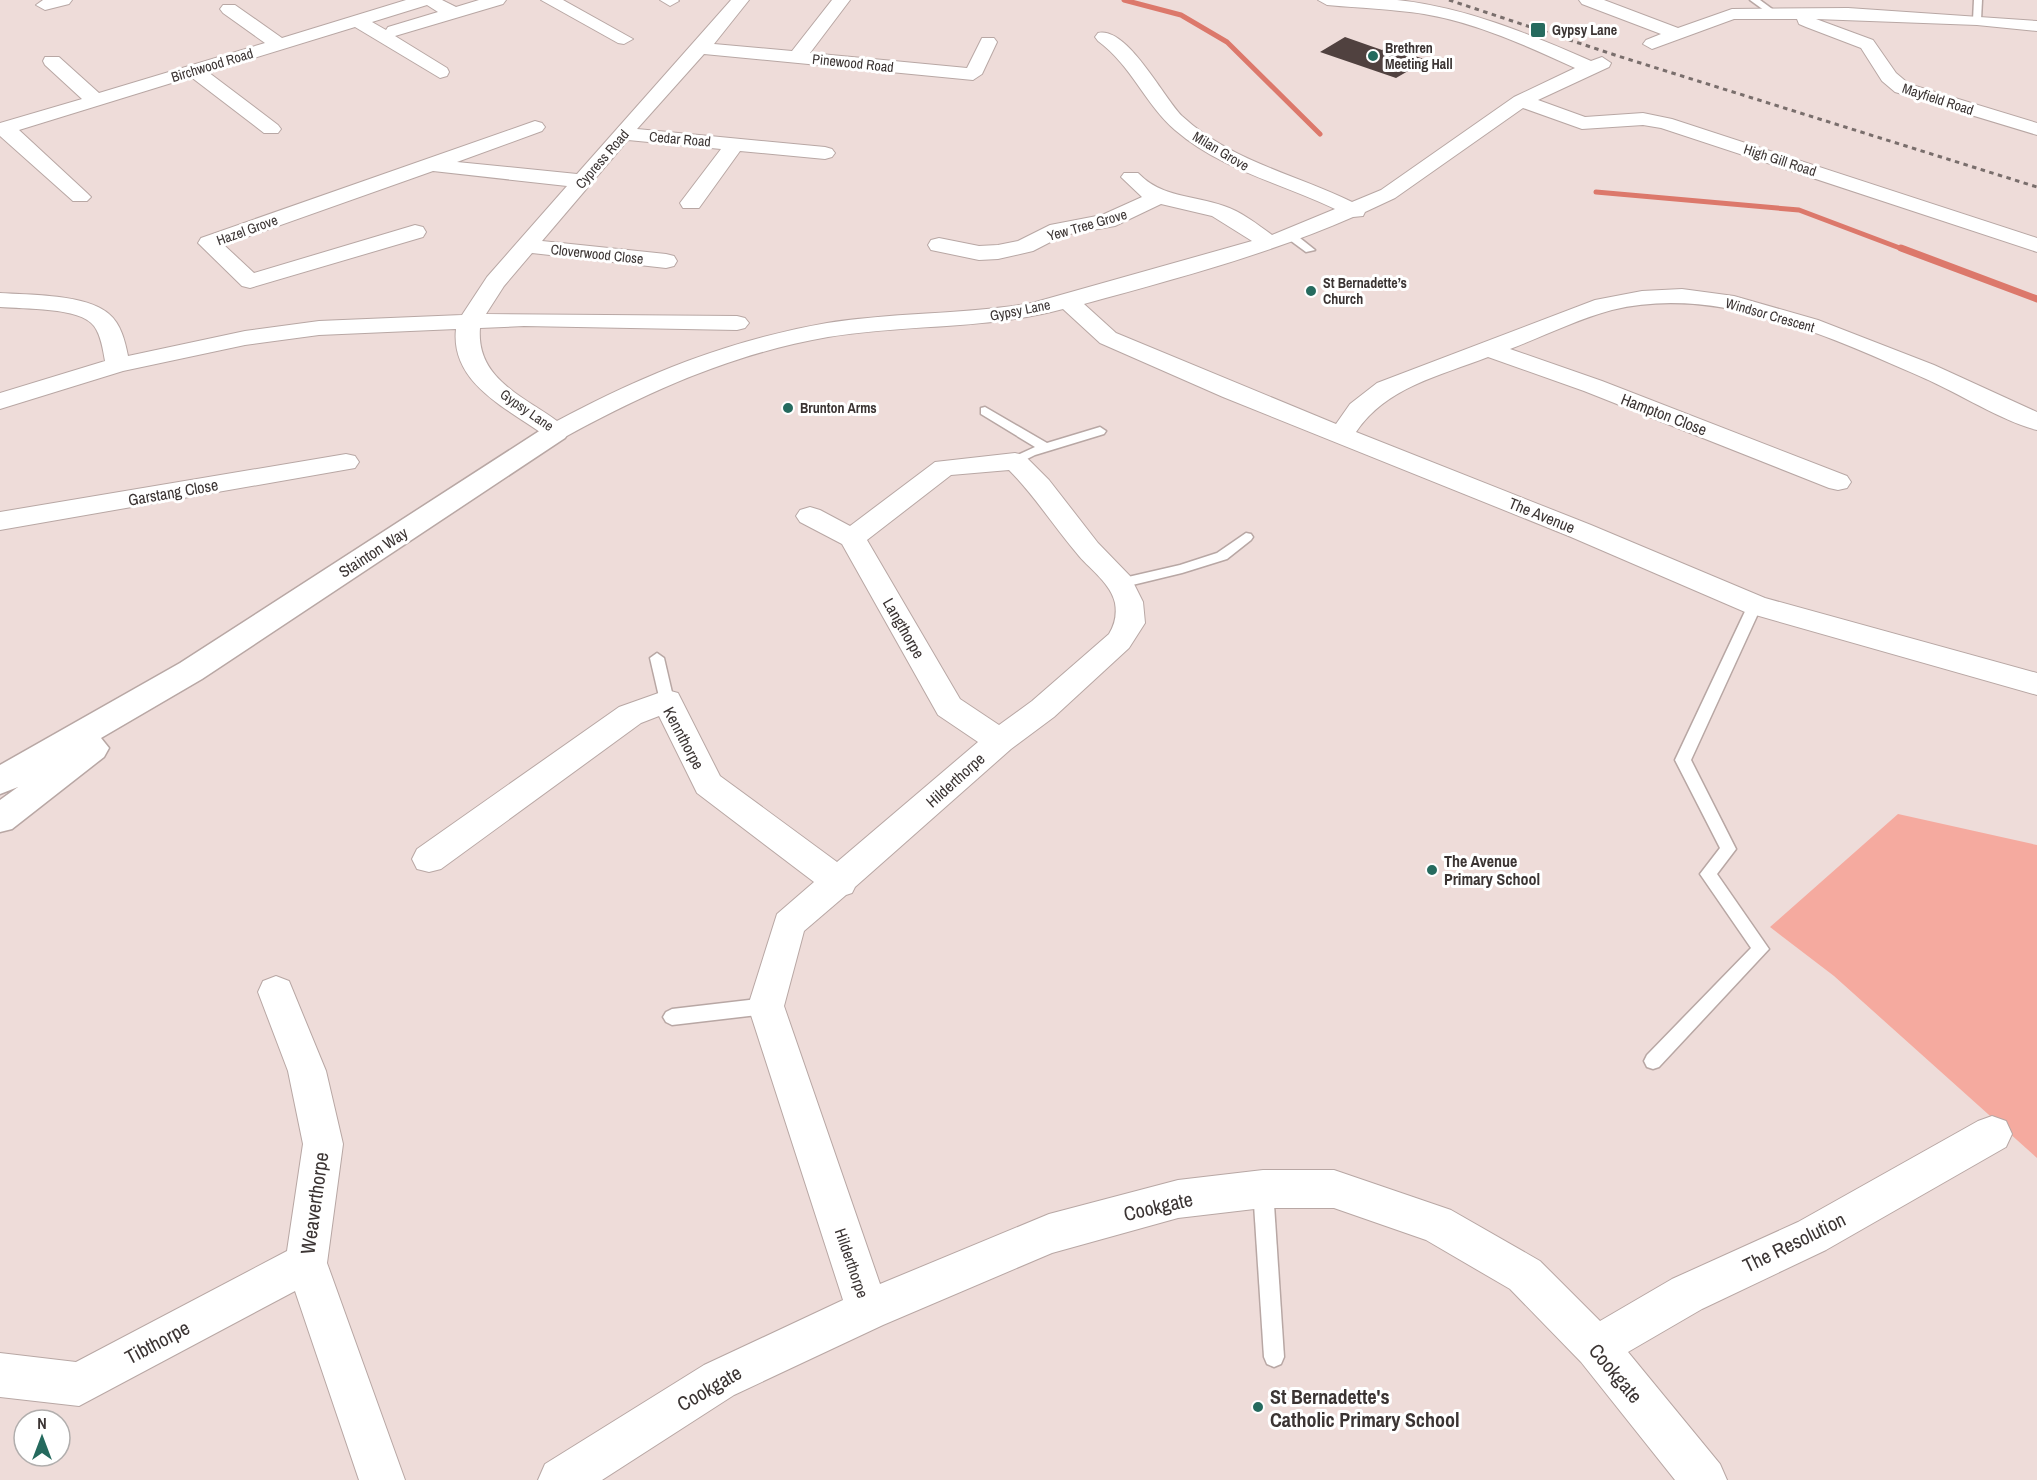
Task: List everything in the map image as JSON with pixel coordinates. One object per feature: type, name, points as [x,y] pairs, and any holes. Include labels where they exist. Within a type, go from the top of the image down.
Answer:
[{"type":"street","points":[[45,5],[63,0]]},
{"type":"street","name":"Birchwood Road","points":[[2,129],[423,0]]},
{"type":"street","points":[[428,0],[454,13]]},
{"type":"street","points":[[381,35],[497,0]]},
{"type":"street","points":[[550,0],[624,39]]},
{"type":"street","name":"Cypress Road","points":[[469,321],[495,282],[698,48],[725,21],[740,0]]},
{"type":"street","points":[[797,57],[841,0]]},
{"type":"street","name":"Gypsy Lane","points":[[469,321],[467,341],[471,360],[480,377],[556,432],[628,393],[686,368],[750,347],[829,330],[998,316],[1067,301],[1291,236],[1355,211],[1388,194],[1521,101],[1596,65],[1520,37],[1444,13],[1407,6],[1327,0]]},
{"type":"street","points":[[1588,0],[1677,34]]},
{"type":"street","points":[[229,9],[279,44]]},
{"type":"street","points":[[1652,44],[1732,14],[1848,13],[1977,20],[2037,26]]},
{"type":"street","name":"Mayfield Road","points":[[1784,14],[1864,42],[1871,47],[1891,82],[1902,88],[2037,129]]},
{"type":"street","points":[[357,20],[440,72]]},
{"type":"street","name":"Milan Grove","points":[[1104,37],[1129,46],[1164,107],[1191,134],[1250,169],[1318,193],[1355,211]]},
{"type":"street","name":"Pinewood Road","points":[[698,48],[973,74],[988,42]]},
{"type":"street","points":[[52,61],[96,101]]},
{"type":"street","points":[[193,70],[271,129]]},
{"type":"street","name":"High Gill Road","points":[[1521,101],[1582,123],[1598,124],[1643,119],[1665,123],[2037,244]]},
{"type":"street","name":"Hazel Grove","points":[[415,232],[250,281],[209,243],[535,127]]},
{"type":"street","points":[[2,129],[80,196]]},
{"type":"street","name":"Cedar Road","points":[[625,134],[825,153]]},
{"type":"street","name":"Cedar Road","points":[[691,203],[735,144]]},
{"type":"street","name":"Hazel Grove","points":[[431,165],[583,181]]},
{"type":"street","name":"Yew Tree Grove","points":[[1131,177],[1137,185],[1157,198],[1212,209],[1269,243]]},
{"type":"street","name":"Yew Tree Grove","points":[[939,244],[977,261],[1025,246],[1058,231],[1107,221],[1157,198]]},
{"type":"street","name":"Cloverwood Close","points":[[527,246],[666,261]]},
{"type":"street","name":"Windsor Crescent","points":[[1341,435],[1359,409],[1386,388],[1604,305],[1632,298],[1664,296],[1707,298],[1755,307],[1872,346],[2037,422]]},
{"type":"street","points":[[0,300],[69,306],[100,317],[110,333],[118,365]]},
{"type":"street","name":"The Avenue","points":[[1067,301],[1108,338],[1581,531],[1755,605],[2037,684]]},
{"type":"street","points":[[0,401],[118,365],[245,339],[319,328],[524,319],[736,323]]},
{"type":"street","name":"Hampton Close","points":[[1488,349],[1593,386],[1838,482]]},
{"type":"street","name":"Stainton Way","points":[[0,781],[190,671],[556,432]]},
{"type":"street","points":[[810,516],[852,538],[944,468],[1015,461]]},
{"type":"street","name":"Hilderthorpe","points":[[868,1310],[765,1006],[789,924],[840,883],[1000,741],[1043,709],[1119,641],[1130,623],[1129,602],[1120,583],[1088,549],[1040,486],[1015,461]]},
{"type":"street","name":"Garstang Close","points":[[0,521],[346,462]]},
{"type":"street","name":"Langthorpe","points":[[852,538],[949,707],[1000,741]]},
{"type":"street","name":"Stainton Way","points":[[0,819],[190,671]]},
{"type":"street","name":"Kennthorpe","points":[[429,859],[630,716],[667,701],[708,784],[840,883]]},
{"type":"street","name":"Weaverthorpe","points":[[276,992],[307,1071],[323,1144],[306,1263],[382,1480]]},
{"type":"street","name":"The Resolution","points":[[1596,1347],[1687,1294],[1812,1236],[1992,1134]]},
{"type":"street","name":"Cookgate","points":[[561,1480],[719,1380],[868,1310],[1049,1234],[1178,1198],[1263,1189],[1334,1189],[1437,1224],[1525,1275],[1596,1347],[1704,1480]]},
{"type":"street","name":"Tibthorpe","points":[[0,1375],[79,1384],[306,1263]]},
{"type":"lane","points":[[1754,0],[1784,14]]},
{"type":"lane","points":[[1977,20],[1978,0]]},
{"type":"lane","points":[[1291,236],[1310,250]]},
{"type":"lane","points":[[985,411],[1046,448]]},
{"type":"lane","points":[[1015,461],[1046,448],[1100,431]]},
{"type":"lane","points":[[1120,583],[1182,569],[1222,555],[1246,537]]},
{"type":"lane","points":[[1653,1061],[1761,949],[1708,874],[1728,849],[1683,760],[1755,605]]},
{"type":"lane","points":[[657,658],[667,701]]},
{"type":"lane","points":[[672,1017],[765,1006]]},
{"type":"lane","points":[[1263,1189],[1274,1357]]},
{"type":"shaded area","points":[[1898,814],[2037,845],[2037,1158],[1834,976],[1770,927]]},
{"type":"building","name":"Brethren Meeting Hall","points":[[1345,37],[1382,50],[1388,47],[1427,60],[1396,78],[1320,52]]},
{"type":"waterway","points":[[1124,0],[1181,15],[1227,42],[1320,134]]},
{"type":"waterway","points":[[1596,192],[1799,210],[1905,250]]},
{"type":"waterway","points":[[1901,248],[2037,299]]},
{"type":"railway","points":[[1449,0],[1618,56],[2037,187]]},
{"type":"place","name":"Gypsy Lane","points":[[1538,30]]},
{"type":"place","name":"Brethren Meeting Hall","points":[[1373,56]]},
{"type":"place","name":"St Bernadette’s Church","points":[[1311,291]]},
{"type":"place","name":"Brunton Arms","points":[[788,408]]},
{"type":"place","name":"The Avenue Primary School","points":[[1432,870]]},
{"type":"place","name":"St Bernadette's Catholic Primary School","points":[[1258,1407]]}]
